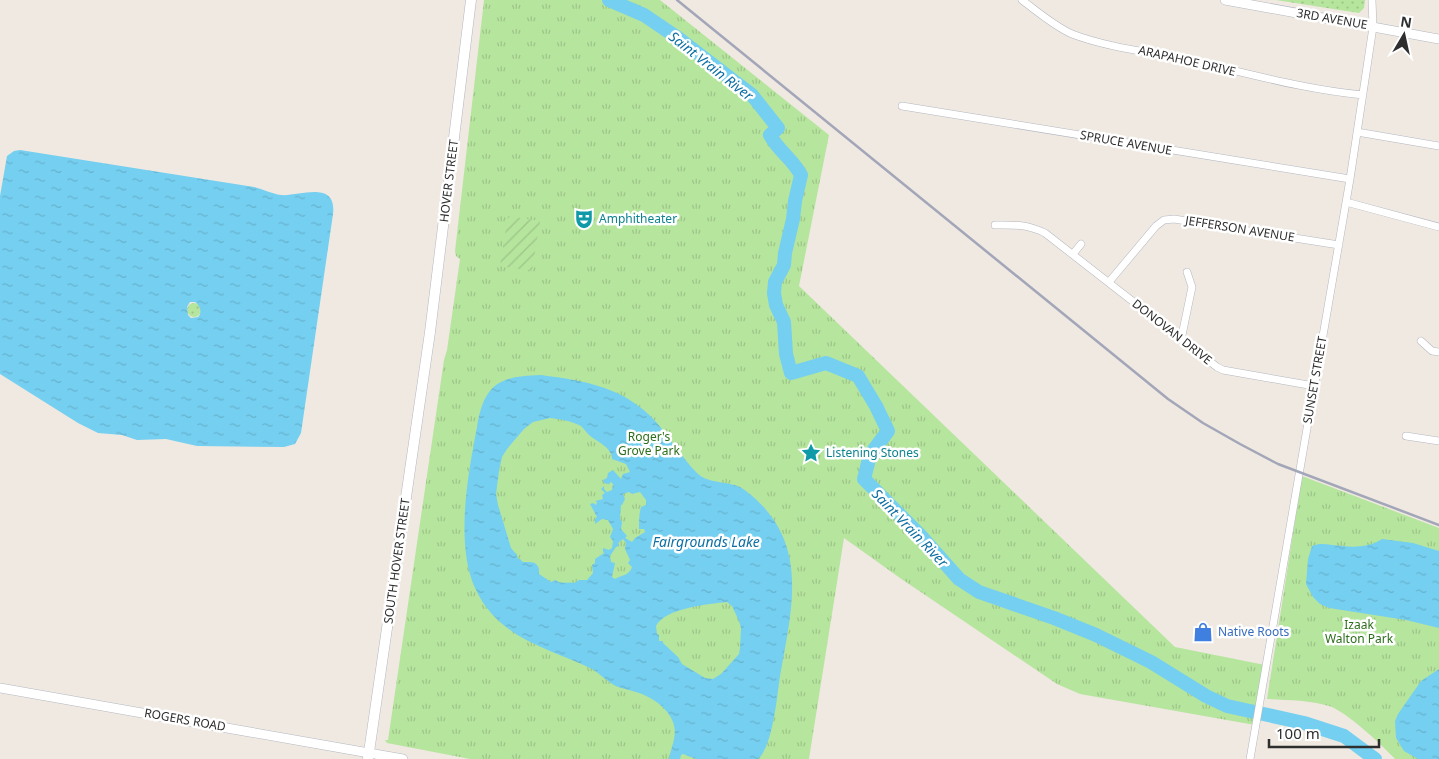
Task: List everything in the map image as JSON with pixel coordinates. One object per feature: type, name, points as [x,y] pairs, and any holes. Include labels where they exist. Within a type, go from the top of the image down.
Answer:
[{"type":"main road","name":"HOVER STREET","points":[[426,362],[471,0]]},
{"type":"main road","name":"SOUTH HOVER STREET","points":[[369,756],[426,362]]},
{"type":"street","name":"ARAPAHOE DRIVE","points":[[1022,0],[1058,27],[1104,43],[1268,79],[1329,91],[1363,94]]},
{"type":"street","name":"3RD AVENUE","points":[[1225,0],[1439,38]]},
{"type":"street","name":"SUNSET STREET","points":[[1250,759],[1350,179],[1373,27],[1372,0]]},
{"type":"street","name":"SPRUCE AVENUE","points":[[902,106],[1350,179]]},
{"type":"street","points":[[1357,132],[1439,146]]},
{"type":"street","points":[[1346,202],[1439,228]]},
{"type":"street","name":"JEFFERSON AVENUE","points":[[1109,282],[1156,226],[1164,220],[1174,219],[1339,245]]},
{"type":"street","name":"DONOVAN DRIVE","points":[[995,225],[1016,224],[1045,233],[1181,340],[1223,370],[1314,386]]},
{"type":"street","points":[[1073,254],[1081,244]]},
{"type":"street","points":[[1181,340],[1192,286],[1187,272]]},
{"type":"street","points":[[1421,341],[1432,351],[1439,352]]},
{"type":"street","points":[[1406,436],[1439,441]]},
{"type":"street","name":"ROGERS ROAD","points":[[0,688],[369,756],[403,759]]},
{"type":"green space","name":"Roger's Grove Park","points":[[484,0],[660,0],[829,135],[799,286],[1175,647],[1265,665],[1255,725],[1080,694],[1057,684],[844,538],[809,759],[470,759],[387,743],[385,740],[388,740],[460,259],[456,256],[455,251]]},
{"type":"green space","points":[[1276,0],[1365,0],[1364,8],[1359,13]]},
{"type":"green space","points":[[508,216],[540,221],[532,271],[500,266]]},
{"type":"green space","points":[[191,303],[197,303],[201,310],[197,317],[191,317],[187,313],[187,307]]},
{"type":"green space","name":"Izaak Walton Park","points":[[1302,476],[1439,528],[1439,759],[1395,759],[1364,730],[1336,709],[1314,703],[1267,699]]},
{"type":"water","points":[[20,150],[254,187],[274,194],[288,195],[315,192],[323,193],[329,197],[333,203],[333,214],[301,433],[295,444],[284,447],[197,446],[166,439],[137,440],[122,435],[98,433],[78,423],[0,374],[0,196],[7,156],[14,151]],"holes":[[[190,302],[195,302],[200,307],[200,314],[198,317],[191,318],[188,315],[187,307]]]},
{"type":"water","name":"Fairgrounds Lake","points":[[541,375],[589,383],[632,401],[657,423],[697,473],[708,480],[734,485],[746,491],[767,510],[780,531],[788,553],[792,576],[792,600],[774,720],[763,753],[758,759],[696,759],[683,754],[680,759],[669,759],[674,727],[667,712],[658,703],[642,694],[618,687],[590,668],[524,639],[496,619],[485,605],[475,588],[469,570],[464,530],[467,487],[480,412],[489,392],[496,385],[514,378]],"holes":[[[550,418],[581,426],[589,435],[610,451],[612,459],[626,464],[630,472],[623,474],[621,479],[613,470],[608,473],[607,478],[603,480],[604,483],[609,484],[611,482],[613,484],[612,490],[607,492],[604,486],[601,489],[605,493],[602,495],[603,499],[595,501],[597,502],[596,505],[590,504],[597,517],[595,524],[602,519],[608,520],[613,529],[610,537],[613,541],[612,548],[609,550],[603,548],[604,553],[595,559],[595,563],[592,565],[593,573],[587,580],[579,580],[574,583],[555,580],[551,582],[539,574],[537,565],[518,559],[511,548],[496,494],[499,471],[502,457],[507,449],[524,429],[533,422]],[[640,492],[646,500],[646,505],[641,507],[639,520],[639,529],[644,529],[645,532],[632,542],[625,538],[627,536],[621,529],[621,505],[625,499],[623,494]],[[623,539],[626,543],[625,549],[630,560],[628,563],[632,567],[627,574],[615,579],[612,577],[615,563],[611,562],[610,556],[616,547],[619,546],[618,543]],[[727,602],[732,606],[741,628],[739,654],[721,674],[713,679],[705,678],[682,664],[663,641],[659,641],[659,635],[657,634],[656,626],[668,615],[699,606]]]},
{"type":"water","points":[[1382,539],[1413,543],[1439,551],[1439,628],[1406,620],[1329,608],[1320,604],[1313,597],[1306,584],[1308,559],[1312,546],[1322,544],[1358,546]]},
{"type":"water","points":[[1439,669],[1439,759],[1418,759],[1404,751],[1396,738],[1395,721],[1421,681]]},
{"type":"waterway","name":"Saint Vrain River","points":[[609,0],[644,15],[678,38],[752,95],[778,128],[770,135],[801,175],[784,265],[775,282],[774,293],[776,305],[784,322],[786,354],[791,373],[826,363],[858,376],[888,431],[870,455],[864,479],[919,534],[959,579],[979,592],[1096,635],[1151,662],[1206,696],[1227,706],[1304,723],[1344,736],[1375,759]]},
{"type":"railway","points":[[677,0],[1168,399],[1203,423],[1278,464],[1439,525]]},
{"type":"place","name":"Amphitheater","points":[[584,219]]},
{"type":"place","name":"Listening Stones","points":[[811,453]]},
{"type":"place","name":"Native Roots","points":[[1203,632]]}]
